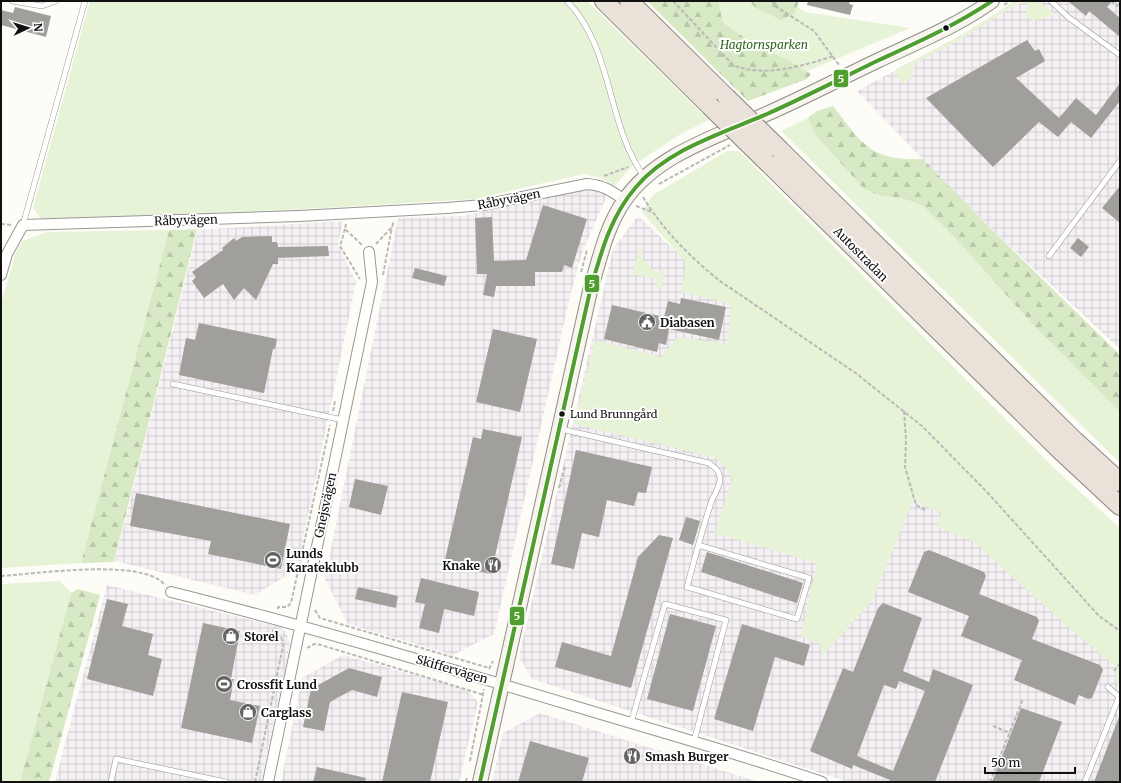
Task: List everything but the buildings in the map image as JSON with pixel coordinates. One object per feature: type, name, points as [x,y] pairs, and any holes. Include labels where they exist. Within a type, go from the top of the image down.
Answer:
[{"type":"highway","name":"Autostradan","points":[[604,1],[1063,453],[1120,506]]},
{"type":"highway","name":"Autostradan","points":[[629,1],[1075,441],[1120,482]]},
{"type":"street","points":[[480,782],[501,684],[601,254],[615,216],[624,200],[660,165],[680,153],[946,28],[992,1]]},
{"type":"street","name":"Råbyvägen","points":[[24,226],[349,214],[483,205],[587,184],[607,188],[624,200]]},
{"type":"street","points":[[1,275],[7,254],[24,226]]},
{"type":"street","name":"Gnejsvägen","points":[[268,782],[372,282],[369,252]]},
{"type":"street","name":"Skiffervägen","points":[[171,592],[300,625],[486,679],[694,741],[822,782]]},
{"type":"lane","points":[[12,1],[42,6],[56,1]]},
{"type":"lane","points":[[24,226],[85,1]]},
{"type":"lane","points":[[567,1],[586,25],[599,54],[624,136],[637,166],[641,182]]},
{"type":"lane","points":[[1051,1],[1068,17],[1120,55]]},
{"type":"lane","points":[[1049,256],[1120,161]]},
{"type":"lane","points":[[173,384],[343,420]]},
{"type":"lane","points":[[560,428],[709,463],[716,469],[720,477],[719,484],[698,545],[687,587],[797,619],[809,578],[698,545]]},
{"type":"lane","points":[[632,723],[665,604],[726,620],[694,741]]},
{"type":"lane","points":[[1086,782],[1119,697],[1108,687]]},
{"type":"lane","points":[[111,782],[116,759],[226,782]]},
{"type":"lane","points":[[196,782],[198,776]]},
{"type":"path","points":[[673,1],[733,65],[742,69],[794,68],[833,56]]},
{"type":"path","points":[[772,1],[775,6],[814,31],[833,56],[845,76]]},
{"type":"path","points":[[1111,1],[1117,6],[1120,2]]},
{"type":"path","points":[[587,184],[631,166],[637,166]]},
{"type":"path","points":[[641,182],[652,212],[659,223],[679,244],[720,282],[857,374],[904,411],[940,443],[1099,616],[1120,631]]},
{"type":"path","points":[[624,200],[652,212]]},
{"type":"path","points":[[383,278],[392,227],[396,218],[396,211]]},
{"type":"path","points":[[349,214],[340,246],[360,279]]},
{"type":"path","points":[[345,229],[369,252],[392,227]]},
{"type":"path","points":[[579,278],[589,244]]},
{"type":"path","points":[[255,782],[283,646],[282,638],[279,634],[273,632],[278,607],[287,607],[291,603],[336,395]]},
{"type":"path","points":[[904,411],[906,440],[905,468],[916,504],[924,510]]},
{"type":"path","points":[[1,576],[120,569],[136,571],[159,578],[171,592]]},
{"type":"path","points":[[314,607],[316,614],[320,618],[493,669]]},
{"type":"path","points":[[304,652],[314,644],[321,645],[487,696]]},
{"type":"path","points":[[470,765],[486,679],[494,656]]},
{"type":"path","points":[[1114,671],[1120,664]]},
{"type":"path","points":[[990,782],[1023,699]]},
{"type":"path","points":[[992,726],[1010,733]]},
{"type":"path","points":[[466,782],[468,770]]},
{"type":"shaded area","points":[[1024,1],[1120,1],[1120,349],[983,221],[857,91]]},
{"type":"shaded area","points":[[594,190],[604,193],[606,198],[583,250],[571,292],[494,634],[453,655],[348,624],[325,579],[398,218],[462,216],[577,191]]},
{"type":"shaded area","name":"Diabasen","points":[[638,216],[719,292],[909,448],[1120,652],[1120,782],[848,782],[532,679],[519,657],[613,249]]},
{"type":"shaded area","points":[[343,221],[338,245],[356,282],[297,569],[255,595],[115,561],[198,230]]},
{"type":"shaded area","points":[[107,585],[281,627],[287,634],[290,643],[261,782],[55,782]]},
{"type":"shaded area","points":[[343,655],[467,690],[478,702],[459,782],[281,782],[302,678]]},
{"type":"shaded area","points":[[540,713],[759,782],[492,782],[503,733]]},
{"type":"green space","points":[[90,1],[587,1],[709,120],[679,135],[631,167],[615,186],[601,178],[583,174],[475,199],[289,210],[41,219],[33,208]]},
{"type":"green space","points":[[647,1],[718,1],[723,23],[754,44],[788,60],[811,74],[807,79],[748,101]]},
{"type":"green space","name":"Hagtornsparken","points":[[657,1],[790,1],[805,12],[910,28],[753,94]]},
{"type":"green space","points":[[749,1],[799,1],[795,13],[781,20],[756,8]]},
{"type":"green space","points":[[1015,1],[1022,1],[958,41],[914,64],[911,79],[903,83],[900,82],[895,70],[957,38]]},
{"type":"green space","points":[[1023,1],[1039,1],[1053,13],[1052,16],[1033,21],[1025,16],[1028,5]]},
{"type":"green space","points":[[833,106],[852,131],[869,148],[890,157],[923,159],[983,221],[1120,355],[1120,412],[1037,329],[956,239],[923,206],[902,198],[882,196],[864,189],[814,133],[808,118],[817,111]]},
{"type":"green space","points":[[808,118],[814,133],[882,196],[902,198],[923,206],[956,239],[1037,329],[1120,412],[1120,463],[781,131]]},
{"type":"green space","points":[[727,151],[739,151],[1055,469],[1120,528],[1120,688],[1117,684],[1114,665],[1068,627],[973,541],[936,527],[941,513],[913,501],[872,601],[822,656],[820,644],[801,636],[817,563],[715,533],[733,479],[725,467],[714,457],[574,424],[595,340],[661,357],[678,337],[727,344],[732,304],[681,292],[686,263],[642,212],[653,195]]},
{"type":"green space","points":[[197,229],[114,562],[81,563],[169,230]]},
{"type":"green space","points":[[169,230],[81,563],[1,568],[1,304],[16,252],[23,241],[47,232]]},
{"type":"green space","points":[[640,246],[644,251],[640,256],[657,274],[663,268],[665,271],[662,287],[660,289],[655,289],[656,279],[632,274]]},
{"type":"green space","points":[[60,581],[71,593],[20,782],[1,782],[1,584]]},
{"type":"green space","points":[[78,589],[100,595],[49,782],[20,782],[71,593]]},
{"type":"transit line","name":"5","points":[[480,782],[590,291],[607,236],[619,211],[636,187],[649,174],[680,152],[715,135],[781,108],[922,40],[965,18],[992,1]]},
{"type":"place","name":"Diabasen","points":[[647,322]]},
{"type":"place","name":"Lund Brunngård","points":[[562,414]]},
{"type":"place","name":"Lunds Karateklubb","points":[[273,560]]},
{"type":"place","name":"Knake","points":[[493,565]]},
{"type":"place","name":"Storel","points":[[231,636]]},
{"type":"place","name":"Crossfit Lund","points":[[224,684]]},
{"type":"place","name":"Carglass","points":[[248,712]]},
{"type":"place","name":"Smash Burger","points":[[632,756]]}]
